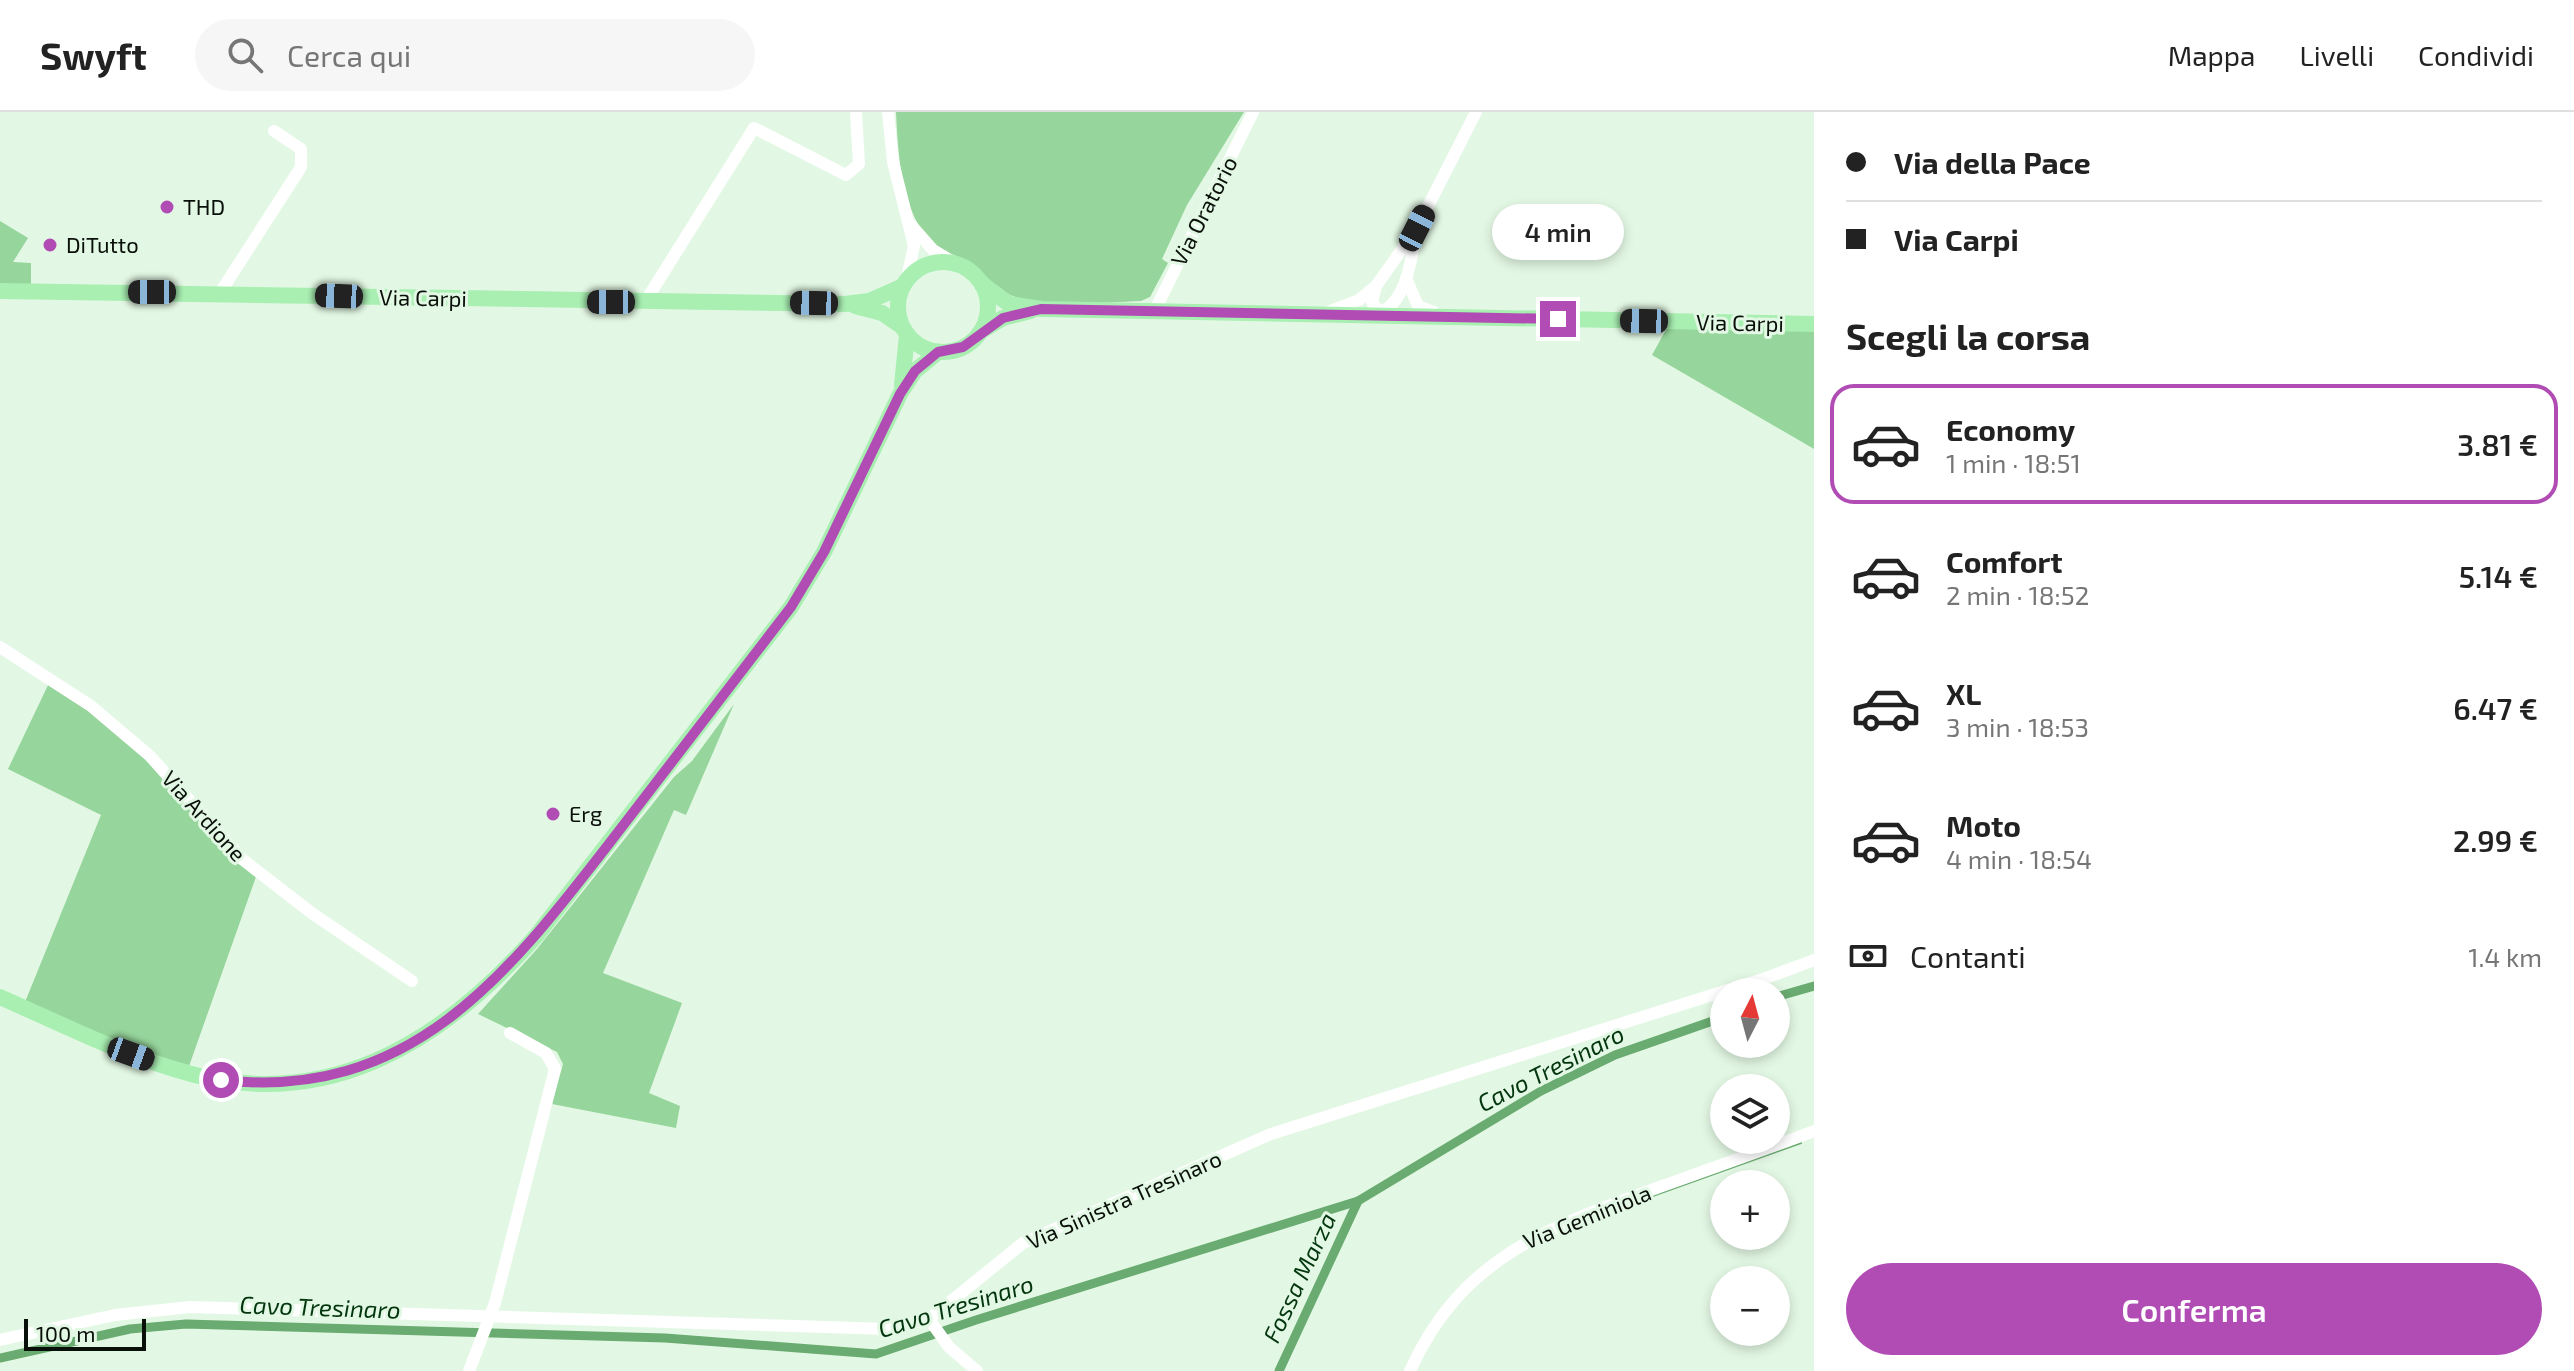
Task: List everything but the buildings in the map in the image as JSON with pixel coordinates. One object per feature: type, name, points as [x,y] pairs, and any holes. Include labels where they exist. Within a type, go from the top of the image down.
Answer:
[{"type":"main road","name":"Via Carpi","points":[[0,291],[845,304],[869,301],[904,282],[923,265],[953,262],[975,274],[982,284],[1009,304],[1041,309],[1380,313],[1814,324]]},
{"type":"main road","points":[[900,394],[905,371],[904,330],[897,306],[904,282]]},
{"type":"main road","points":[[981,331],[988,308],[982,284]]},
{"type":"main road","name":"Via Carpi","points":[[845,304],[874,310],[921,346],[938,352],[963,347],[1003,318],[1041,309]]},
{"type":"main road","points":[[0,997],[175,1070],[246,1083],[302,1081],[360,1068],[399,1051],[440,1027],[490,985],[537,935],[791,607],[824,552],[900,394],[915,371],[938,352]]},
{"type":"street","points":[[645,302],[754,128],[846,175],[859,164],[856,112]]},
{"type":"street","points":[[888,112],[893,162],[914,246],[904,282]]},
{"type":"street","name":"Via Oratorio","points":[[1155,310],[1253,112]]},
{"type":"street","points":[[1324,312],[1345,307],[1376,286],[1417,228],[1476,112]]},
{"type":"street","points":[[220,293],[301,167],[301,149],[274,131]]},
{"type":"street","points":[[908,222],[933,250],[953,262]]},
{"type":"street","points":[[1376,286],[1372,302],[1380,313],[1394,304],[1406,278],[1417,228]]},
{"type":"street","points":[[662,277],[671,294],[683,302]]},
{"type":"street","points":[[1406,278],[1418,306],[1451,316]]},
{"type":"street","name":"Via Ardione","points":[[0,647],[91,706],[150,756],[242,859],[313,914],[412,981]]},
{"type":"street","name":"Via Sinistra Tresinaro","points":[[0,1340],[115,1315],[190,1307],[936,1329],[1023,1243],[1271,1134],[1766,978],[1814,960]]},
{"type":"street","points":[[469,1371],[488,1318],[555,1069],[546,1053],[510,1033]]},
{"type":"street","name":"Via Geminiola","points":[[1410,1371],[1433,1326],[1456,1297],[1494,1261],[1528,1239],[1577,1217],[1814,1131]]},
{"type":"street","points":[[936,1329],[977,1371]]},
{"type":"green space","points":[[896,112],[1244,112],[1187,205],[1162,259],[1168,263],[1150,297],[1141,301],[1068,304],[1014,297],[964,259],[939,248],[924,233],[908,201],[898,146]]},
{"type":"green space","points":[[0,221],[28,238],[13,262],[31,263],[31,284],[0,284]]},
{"type":"green space","points":[[1668,326],[1814,328],[1814,449],[1652,355]]},
{"type":"green space","points":[[50,681],[107,718],[258,871],[188,1069],[23,1007],[101,815],[8,769]]},
{"type":"green space","points":[[734,704],[686,815],[674,810],[603,973],[682,1003],[649,1093],[680,1106],[676,1128],[552,1104],[563,1064],[557,1052],[478,1014],[537,949],[674,777],[692,761]]},
{"type":"waterway","name":"Cavo Tresinaro","points":[[1790,993],[1814,986]]},
{"type":"waterway","name":"Cavo Tresinaro","points":[[0,1358],[130,1329],[186,1324],[665,1338],[876,1354],[1358,1201],[1541,1091],[1615,1055],[1710,1022]]},
{"type":"waterway","points":[[1633,1203],[1801,1143]]},
{"type":"waterway","name":"Fossa Marza","points":[[1279,1371],[1358,1201]]},
{"type":"waterway","points":[[1603,1214],[1624,1207]]},
{"type":"place","name":"THD","points":[[167,207]]},
{"type":"place","name":"DiTutto","points":[[50,245]]},
{"type":"place","name":"Erg","points":[[553,814]]},
{"type":"route","points":[[221,1080],[270,1084],[302,1081],[335,1075],[386,1058],[440,1027],[514,961],[582,878],[791,607],[824,552],[900,394],[915,371],[938,352],[963,347],[1003,318],[1041,309],[1380,313],[1558,319]]}]
